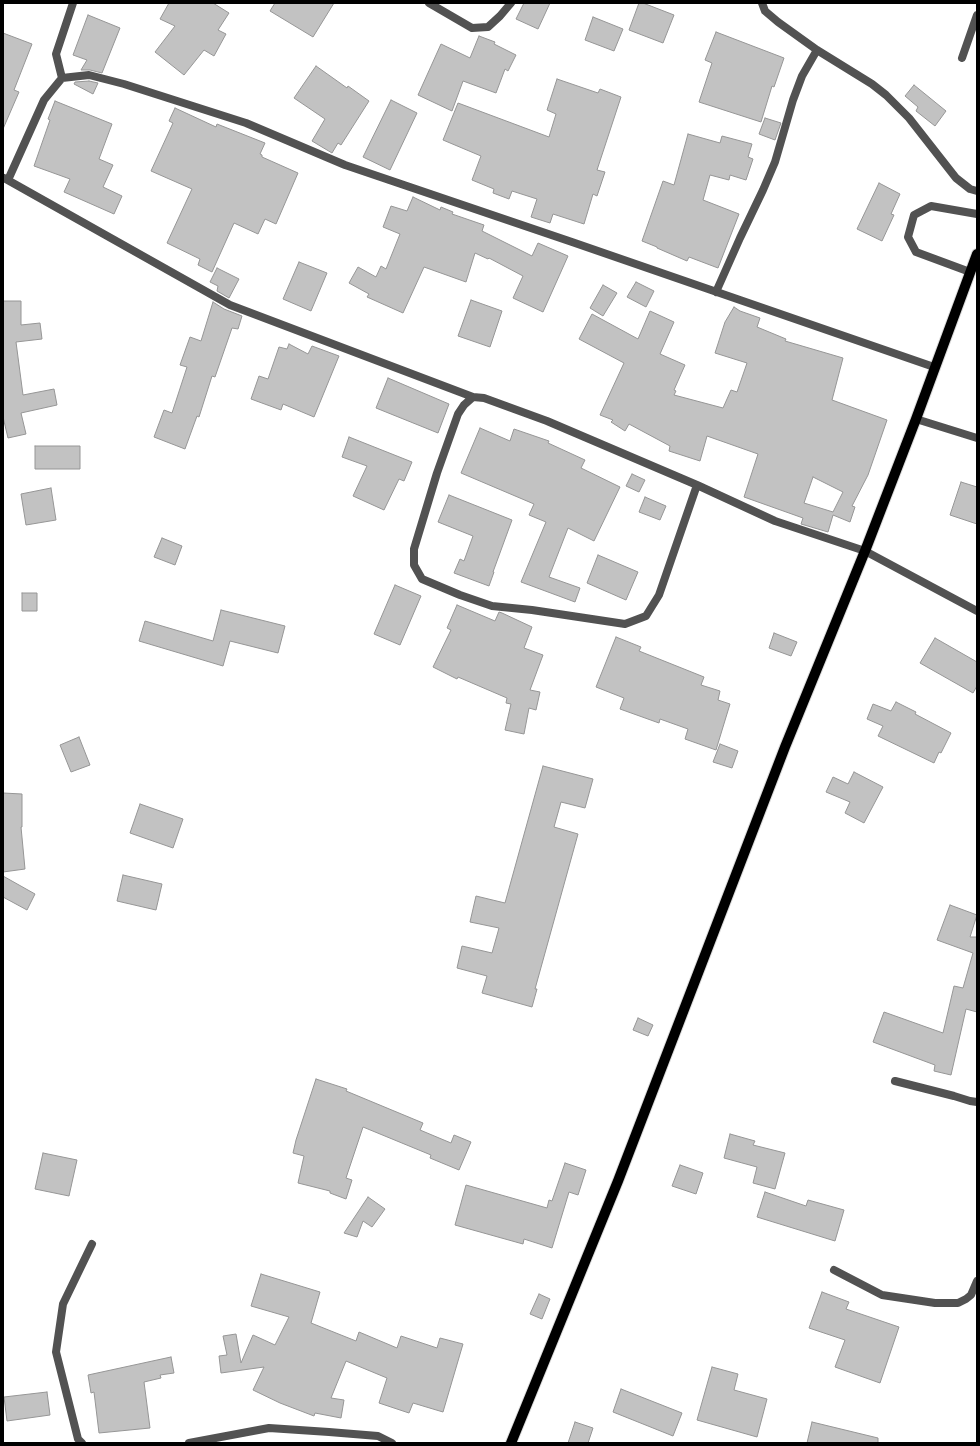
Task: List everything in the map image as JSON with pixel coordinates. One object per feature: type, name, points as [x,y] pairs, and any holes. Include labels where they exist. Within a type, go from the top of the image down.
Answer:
[{"type":"main road","points":[[511,1443],[618,1182],[785,747],[866,551],[976,258]]},
{"type":"street","points":[[62,78],[56,54],[73,3]]},
{"type":"street","points":[[430,3],[472,28],[488,27],[511,3]]},
{"type":"street","points":[[762,3],[765,11],[817,50],[872,84],[886,95],[909,118],[956,178],[970,189],[977,191]]},
{"type":"street","points":[[962,58],[977,15]]},
{"type":"street","points":[[716,292],[775,162],[793,100],[802,76],[817,50]]},
{"type":"street","points":[[934,368],[345,165],[246,123],[124,84],[89,75],[62,78],[44,100],[5,179],[230,305],[474,397],[484,398],[515,409],[697,485],[775,521],[866,551],[977,611]]},
{"type":"street","points":[[970,272],[916,252],[908,237],[914,215],[931,206],[977,214]]},
{"type":"street","points":[[474,397],[458,414],[437,473],[414,549],[414,565],[422,579],[460,595],[492,606],[532,610],[625,624],[646,616],[659,595],[697,485]]},
{"type":"street","points":[[916,419],[977,438]]},
{"type":"street","points":[[895,1081],[977,1102]]},
{"type":"street","points":[[82,1443],[78,1439],[56,1352],[63,1304],[92,1244]]},
{"type":"street","points":[[834,1270],[882,1295],[935,1303],[958,1303],[966,1299],[971,1294],[977,1281]]},
{"type":"street","points":[[189,1443],[269,1428],[378,1436],[392,1443]]},
{"type":"building","points":[[169,3],[213,3],[229,13],[218,30],[226,34],[214,56],[204,50],[184,75],[155,52],[175,26],[160,19]]},
{"type":"building","points":[[275,3],[334,3],[313,37],[270,11]]},
{"type":"building","points":[[524,3],[550,3],[538,29],[516,19]]},
{"type":"building","points":[[639,3],[643,3],[674,15],[663,43],[629,30]]},
{"type":"building","points":[[88,15],[120,28],[102,73],[90,70],[81,70],[87,60],[73,55]]},
{"type":"building","points":[[593,17],[623,29],[614,51],[585,40]]},
{"type":"building","points":[[716,32],[784,58],[774,87],[772,86],[761,122],[699,102],[712,63],[705,60]]},
{"type":"building","points":[[3,33],[32,44],[14,90],[19,92],[3,129]]},
{"type":"building","points":[[479,36],[495,42],[494,44],[516,55],[508,71],[505,69],[496,93],[463,81],[452,111],[418,95],[441,44],[470,58]]},
{"type":"building","points":[[316,66],[347,88],[348,86],[369,101],[341,145],[338,143],[332,153],[312,141],[325,119],[294,98]]},
{"type":"building","points":[[557,79],[598,93],[600,89],[621,97],[597,170],[605,172],[597,196],[593,194],[584,224],[553,214],[550,223],[531,217],[537,199],[512,191],[509,199],[493,193],[494,189],[472,180],[481,156],[443,140],[458,103],[549,137],[556,114],[547,110]]},
{"type":"building","points":[[89,81],[98,83],[93,94],[74,84],[75,82]]},
{"type":"building","points":[[914,85],[946,111],[935,126],[916,111],[918,107],[905,96]]},
{"type":"building","points":[[391,100],[417,113],[390,170],[363,157]]},
{"type":"building","points":[[55,101],[112,124],[99,159],[113,165],[103,187],[122,196],[114,214],[64,192],[70,179],[34,166]]},
{"type":"building","points":[[175,108],[216,127],[217,124],[265,143],[260,154],[262,157],[298,173],[276,224],[265,219],[258,234],[234,223],[212,272],[198,265],[200,259],[167,243],[192,189],[151,171],[173,123],[169,121]]},
{"type":"building","points":[[765,118],[781,123],[775,140],[759,134]]},
{"type":"building","points":[[688,134],[720,143],[722,136],[752,144],[748,157],[753,159],[746,180],[730,175],[729,180],[710,175],[703,200],[739,214],[718,268],[689,257],[687,261],[642,241],[663,181],[674,185]]},
{"type":"building","points":[[879,183],[900,194],[891,214],[894,215],[882,241],[857,229]]},
{"type":"building","points":[[413,197],[440,210],[441,207],[453,212],[452,214],[484,225],[482,231],[532,256],[538,243],[568,256],[543,312],[513,298],[523,276],[489,258],[488,259],[475,253],[466,282],[424,267],[403,313],[367,297],[369,294],[349,283],[358,267],[376,277],[381,266],[386,269],[400,234],[383,227],[391,206],[407,211]]},
{"type":"building","points":[[299,262],[327,273],[311,311],[283,299]]},
{"type":"building","points":[[217,268],[239,279],[229,298],[217,291],[218,286],[210,282]]},
{"type":"building","points":[[636,282],[654,291],[646,307],[627,297]]},
{"type":"building","points":[[603,285],[617,293],[603,316],[590,308]]},
{"type":"building","points":[[471,300],[502,311],[490,347],[458,336]]},
{"type":"building","points":[[3,301],[21,301],[21,325],[40,323],[42,339],[16,342],[23,395],[54,389],[57,405],[21,413],[26,434],[8,438],[3,417]]},
{"type":"building","points":[[213,302],[224,309],[242,316],[238,329],[232,328],[215,377],[212,376],[199,417],[197,416],[185,449],[154,437],[164,410],[172,413],[187,367],[180,365],[190,337],[201,341]]},
{"type":"building","points":[[734,307],[740,311],[760,318],[757,327],[786,339],[785,341],[843,358],[832,400],[887,420],[868,475],[852,506],[855,507],[850,522],[833,515],[828,532],[801,524],[803,518],[744,497],[758,454],[707,436],[700,461],[669,451],[670,446],[629,424],[625,431],[611,422],[613,420],[600,415],[624,363],[579,339],[592,314],[638,339],[650,311],[674,322],[660,354],[685,365],[674,390],[676,391],[674,395],[723,408],[731,390],[737,392],[747,363],[715,353],[725,322]],"holes":[[[813,477],[843,492],[833,512],[804,503]]]},
{"type":"building","points":[[289,344],[308,354],[312,346],[339,356],[314,417],[283,404],[281,410],[251,399],[259,376],[268,379],[279,347],[287,349]]},
{"type":"building","points":[[388,378],[449,404],[438,433],[376,408]]},
{"type":"building","points":[[480,428],[510,441],[514,429],[549,441],[548,443],[585,460],[581,468],[620,487],[594,541],[568,528],[549,577],[580,588],[575,602],[521,582],[546,522],[529,515],[534,504],[461,473]]},
{"type":"building","points":[[349,437],[412,462],[404,481],[399,479],[384,510],[353,496],[367,466],[342,457]]},
{"type":"building","points":[[35,446],[80,446],[80,469],[35,469]]},
{"type":"building","points":[[632,474],[645,480],[639,492],[626,486]]},
{"type":"building","points":[[961,482],[977,487],[977,524],[950,515]]},
{"type":"building","points":[[51,488],[56,520],[26,525],[21,494]]},
{"type":"building","points":[[449,495],[512,520],[489,586],[454,573],[460,559],[464,561],[473,536],[438,522]]},
{"type":"building","points":[[645,497],[666,506],[660,520],[639,512]]},
{"type":"building","points":[[162,538],[182,546],[175,565],[154,557]]},
{"type":"building","points":[[598,555],[638,572],[626,600],[587,583]]},
{"type":"building","points":[[395,585],[421,596],[400,645],[374,634]]},
{"type":"building","points":[[22,593],[37,593],[37,611],[22,611]]},
{"type":"building","points":[[457,605],[495,621],[499,612],[532,627],[524,648],[543,655],[530,690],[540,692],[536,710],[529,708],[524,734],[505,730],[511,704],[506,703],[507,698],[458,677],[457,679],[433,667],[451,630],[447,628]]},
{"type":"building","points":[[221,610],[285,626],[278,653],[230,641],[223,666],[139,641],[145,621],[213,641]]},
{"type":"building","points":[[774,633],[797,642],[791,656],[769,648]]},
{"type":"building","points":[[616,637],[641,647],[639,651],[704,677],[701,685],[720,691],[718,700],[730,704],[716,750],[685,739],[688,729],[660,719],[659,723],[620,709],[624,698],[596,687]]},
{"type":"building","points":[[935,638],[977,662],[977,686],[973,693],[920,663]]},
{"type":"building","points":[[896,702],[951,733],[934,763],[878,736],[883,726],[867,719],[873,704],[891,711]]},
{"type":"building","points":[[79,737],[90,765],[71,772],[60,745]]},
{"type":"building","points":[[720,744],[738,751],[732,768],[713,762]]},
{"type":"building","points":[[543,766],[593,779],[585,808],[561,802],[554,827],[578,834],[535,989],[537,989],[532,1007],[482,993],[487,976],[457,968],[462,946],[492,953],[499,928],[470,922],[476,896],[505,903]]},
{"type":"building","points":[[854,772],[883,787],[864,823],[845,813],[850,802],[826,792],[833,777],[848,784]]},
{"type":"building","points":[[3,793],[22,794],[21,827],[25,869],[3,872]]},
{"type":"building","points":[[140,804],[183,819],[173,848],[130,833]]},
{"type":"building","points":[[123,875],[162,884],[156,910],[117,901]]},
{"type":"building","points":[[3,876],[35,894],[27,910],[3,897]]},
{"type":"building","points":[[950,905],[977,915],[970,937],[977,937],[977,1012],[966,1009],[951,1075],[934,1071],[935,1065],[873,1042],[884,1012],[943,1033],[954,986],[963,988],[973,953],[937,940]]},
{"type":"building","points":[[638,1018],[653,1025],[648,1036],[633,1030]]},
{"type":"building","points":[[316,1079],[347,1089],[346,1091],[423,1123],[420,1130],[451,1143],[454,1135],[471,1142],[459,1170],[430,1158],[431,1155],[363,1127],[346,1178],[352,1180],[346,1199],[330,1193],[330,1191],[298,1183],[304,1156],[293,1153]]},
{"type":"building","points":[[730,1134],[755,1141],[753,1145],[785,1153],[775,1189],[753,1183],[757,1167],[724,1158]]},
{"type":"building","points":[[43,1153],[77,1160],[69,1196],[35,1189]]},
{"type":"building","points":[[565,1163],[586,1170],[578,1195],[569,1192],[552,1248],[524,1239],[523,1244],[455,1225],[466,1185],[547,1208],[549,1200],[552,1201]]},
{"type":"building","points":[[680,1165],[703,1173],[696,1194],[672,1186]]},
{"type":"building","points":[[765,1192],[806,1206],[808,1200],[844,1210],[835,1241],[757,1217]]},
{"type":"building","points":[[368,1197],[385,1209],[372,1227],[363,1221],[357,1237],[344,1233]]},
{"type":"building","points":[[261,1274],[320,1292],[311,1323],[356,1341],[359,1332],[397,1348],[401,1336],[437,1348],[440,1338],[463,1344],[443,1412],[413,1403],[409,1413],[379,1403],[387,1378],[346,1361],[331,1398],[344,1400],[341,1418],[315,1413],[314,1416],[280,1403],[253,1390],[264,1367],[221,1373],[219,1356],[227,1355],[223,1336],[236,1334],[241,1363],[253,1335],[275,1345],[289,1317],[251,1306]]},
{"type":"building","points":[[822,1292],[849,1302],[846,1309],[899,1327],[880,1383],[835,1367],[845,1340],[809,1328]]},
{"type":"building","points":[[539,1294],[550,1299],[542,1319],[530,1314]]},
{"type":"building","points":[[171,1357],[174,1373],[160,1375],[161,1378],[144,1382],[150,1428],[99,1433],[94,1392],[91,1393],[88,1375]]},
{"type":"building","points":[[712,1367],[738,1374],[734,1390],[767,1399],[757,1437],[697,1420]]},
{"type":"building","points":[[621,1389],[682,1413],[673,1436],[613,1412]]},
{"type":"building","points":[[47,1392],[50,1415],[7,1421],[4,1397]]},
{"type":"building","points":[[575,1422],[593,1428],[588,1443],[568,1443]]},
{"type":"building","points":[[812,1422],[878,1438],[878,1443],[807,1443]]}]
